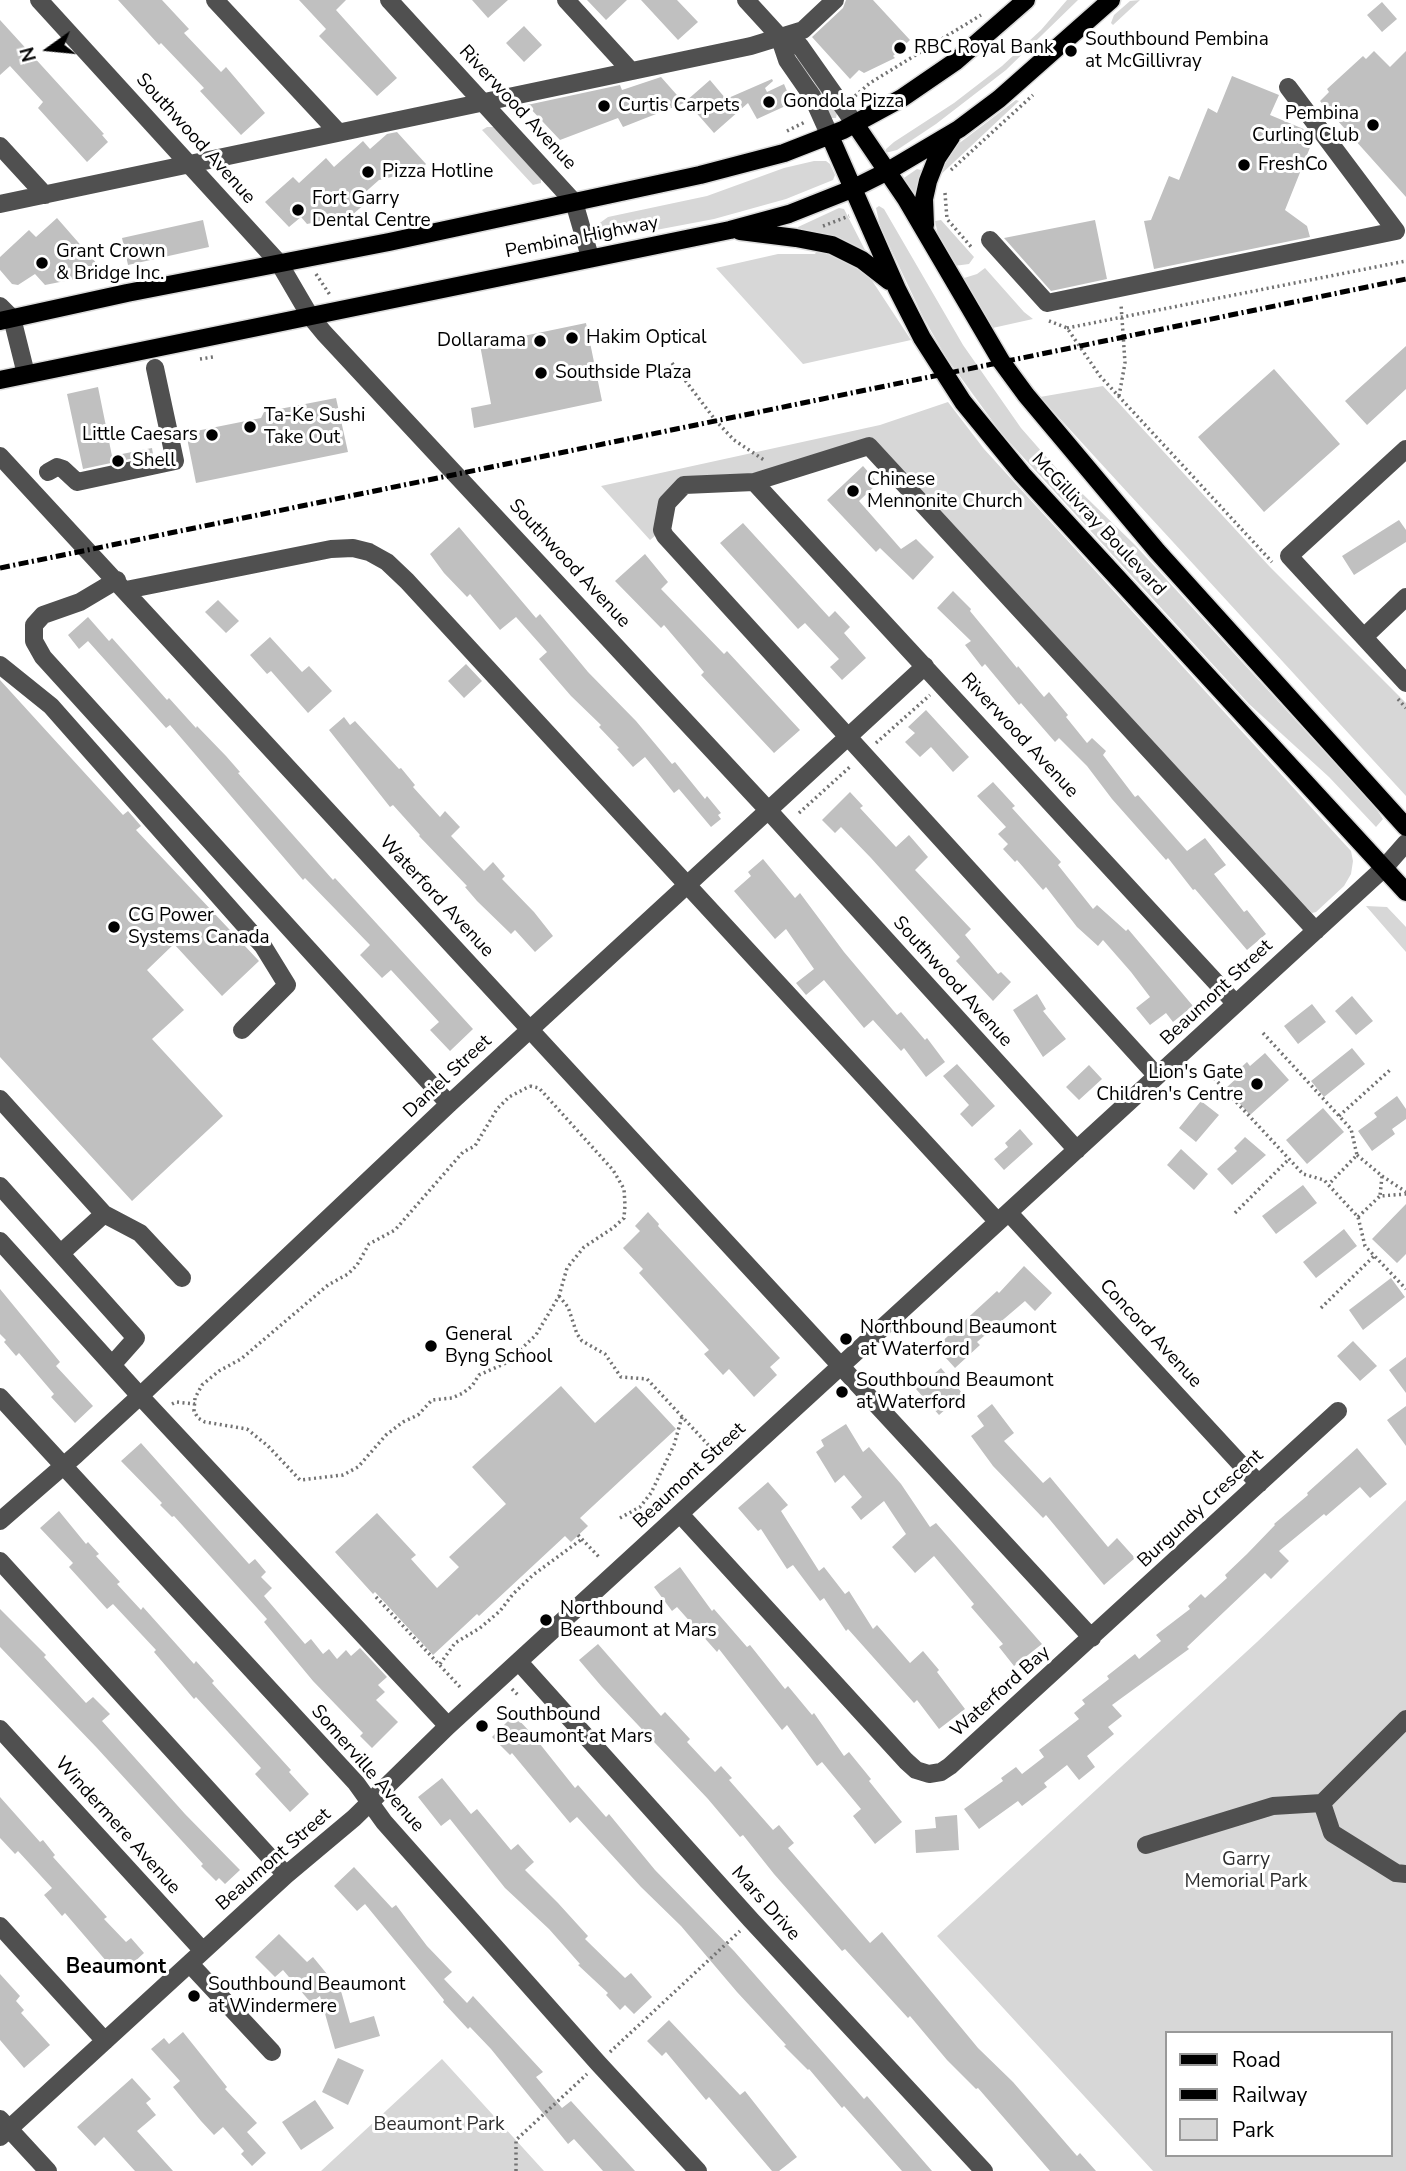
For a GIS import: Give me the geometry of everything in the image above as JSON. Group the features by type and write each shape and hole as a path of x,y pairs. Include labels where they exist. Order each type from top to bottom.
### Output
{"main road":[{"name":"Pembina Highway","path":"4,315 389,242 748,163 830,136 855,124 933,78 1026,0"},
{"name":"Pembina Highway","path":"0,380 730,230 789,214 852,189 888,171 959,129 999,99 1111,0"},
{"name":"McGillivray Boulevard","path":"855,124 928,235 1001,361 1026,395 1157,551 1406,827"},
{"path":"928,235 923,205 929,181 941,152 959,129"},
{"name":"McGillivray Boulevard","path":"830,136 897,289 922,338 945,375 993,440 1406,892"},
{"path":"730,230 832,245 862,260 897,289"}],"street":[{"name":"Southwood Avenue","path":"39,0 279,262 310,316 768,810 1077,1150"},
{"path":"215,0 338,132"},
{"name":"Riverwood Avenue","path":"389,0 574,202 590,257"},
{"path":"566,0 631,72"},
{"path":"746,0 779,36 800,46 855,124"},
{"path":"0,204 751,47 803,30 835,0"},
{"path":"779,36 787,60 811,96 830,136"},
{"path":"990,240 1047,303 1396,231 1288,87"},
{"path":"0,146 45,195"},
{"path":"4,315 26,374"},
{"path":"48,471 57,467 63,469 77,482 174,461 155,368"},
{"path":"1157,1076 665,536 662,530 667,503 684,485 754,482 869,446 1316,930"},
{"path":"1401,691 1364,637 1283,562 1406,449"},
{"name":"Waterford Avenue","path":"0,456 842,1366"},
{"name":"Riverwood Avenue","path":"754,482 1236,1004"},
{"name":"Concord Avenue","path":"449,1104 44,657 34,641 34,625 43,615 121,585 331,548 353,548 369,552 387,562 687,885 1259,1483"},
{"path":"1364,637 1406,597"},
{"path":"0,664 51,706 263,946 287,985 242,1030"},
{"name":"Daniel Street","path":"0,1521 140,1396 449,1104 925,666"},
{"name":"Beaumont Street","path":"3,2128 105,2041 369,1803 448,1726 1384,868 1406,843"},
{"path":"0,1099 104,1214 140,1233 182,1278"},
{"path":"0,1186 136,1338 112,1365"},
{"path":"61,1254 104,1214"},
{"path":"0,1241 140,1396 448,1726"},
{"path":"842,1366 1092,1638"},
{"name":"Somerville Avenue","path":"0,1397 356,1783 384,1822 598,2063 698,2171"},
{"name":"Burgundy Crescent","path":"1092,1638 1338,1411"},
{"name":"Waterford Bay","path":"680,1514 906,1761 916,1770 929,1774 941,1772 950,1766 1092,1638"},
{"path":"0,1561 286,1875"},
{"name":"Mars Drive","path":"519,1662 751,1920 984,2171"},
{"path":"1146,1844 1273,1806 1322,1803 1406,1719"},
{"name":"Windermere Avenue","path":"0,1729 197,1958 272,2052"},
{"path":"1322,1803 1332,1833 1396,1873 1406,1874"},
{"path":"0,1926 105,2041"},
{"path":"3,2128 48,2171"}],"path":[{"path":"860,94 870,82 975,18"},
{"path":"948,174 1033,94"},
{"path":"783,133 803,123"},
{"path":"944,186 947,219 974,249"},
{"path":"1043,319 1067,328 1406,261"},
{"path":"316,273 330,295"},
{"path":"1119,288 1125,363 1119,396"},
{"path":"1067,328 1093,366 1119,396 1283,562"},
{"path":"200,359 213,357"},
{"path":"672,363 716,421 734,440 783,473"},
{"path":"1401,691 1406,708"},
{"path":"1264,1034 1351,1129 1357,1155 1406,1193"},
{"path":"1339,1116 1390,1070"},
{"path":"1214,1078 1303,1174 1329,1184 1358,1217 1365,1246 1406,1289"},
{"path":"530,1086 539,1088 549,1098 613,1170 624,1189 624,1217 613,1228 583,1247 567,1268 559,1296 536,1335 506,1363 479,1376 463,1393 452,1398 432,1400 418,1415 386,1435 358,1467 343,1475 300,1480 268,1446 247,1429 205,1422 198,1418 194,1411 195,1398 202,1385 219,1371 241,1359 328,1285 348,1274 357,1265 369,1244 395,1230 463,1152 475,1146 497,1109 509,1097 530,1086"},
{"path":"1329,1184 1357,1155"},
{"path":"1235,1213 1289,1159"},
{"path":"1380,1196 1381,1175"},
{"path":"1358,1217 1380,1196 1406,1193"},
{"path":"1321,1308 1374,1256"},
{"path":"559,1296 568,1307 582,1341 605,1354 621,1377 647,1379 713,1450"},
{"path":"172,1404 195,1404"},
{"path":"620,1518 640,1507 651,1493 674,1445 682,1416"},
{"path":"440,1664 454,1643 480,1628 500,1611 533,1575 580,1537 598,1557"},
{"path":"376,1597 460,1686"},
{"path":"512,1689 519,1696"},
{"path":"516,2171 516,2140 751,1920"}],"green space":[{"path":"1067,0 1078,0 1006,70 936,124 897,150 885,153 894,142 954,103 1002,66 1041,30"},
{"path":"1140,0 1113,25 1111,23 1114,15 1130,1"},
{"path":"799,56 837,113 836,118 830,118 814,82 796,59"},
{"path":"1016,100 1019,101 936,179 945,154"},
{"path":"497,127 541,179 541,183 533,185 482,130"},
{"path":"826,161 830,164 835,175 833,180 786,199 714,219 619,237 603,238 596,232 597,225 608,217 707,196 784,168"},
{"path":"917,169 921,170 919,205 901,180"},
{"path":"879,206 884,209 963,345 1021,428 1057,469 1134,544 1375,807 1383,819 1376,827 1329,777 1249,704 1001,433 946,357 923,317 880,226 876,208"},
{"path":"839,208 844,209 866,252 834,237 797,231 798,227"},
{"path":"941,220 974,257 969,264 954,266 940,244 935,221"},
{"path":"818,249 858,266 871,279 911,340 803,364 716,268 778,254 815,254"},
{"path":"985,268 1033,319 988,329 961,279 977,274"},
{"path":"1103,386 1270,567 1406,703 1406,796 1040,397"},
{"path":"948,402 984,449 1351,851 1351,874 1344,886 1316,912 1312,913 869,446 754,482 684,485 662,530 650,540 601,486 880,425"},
{"path":"1366,906 1387,907 1406,927 1406,952"},
{"name":"Garry Memorial Park","path":"1406,1500 1406,2171 1153,2171 937,1936 1257,1642"},
{"name":"Beaumont Park","path":"442,2059 544,2171 321,2171"}],"building":[{"path":"118,0 162,0 189,29 184,33 221,72 226,67 265,113 241,135 200,91 204,88 161,43 159,45"},
{"path":"299,0 346,0 336,10 397,78 377,96 319,36 326,29"},
{"path":"472,0 508,0 488,18"},
{"path":"587,0 627,0 606,20"},
{"path":"641,0 677,0 698,22 678,40"},
{"path":"846,0 873,0 910,40 893,56 895,58 864,73 859,70 850,79 812,37 843,8"},
{"path":"1382,2 1397,19 1382,32 1367,15"},
{"path":"0,20 104,134 102,135 108,142 87,162 38,108 43,102 10,66 0,75"},
{"path":"524,26 542,45 524,62 506,43"},
{"name":"Pembina Curling Club","path":"1374,51 1390,67 1406,51 1406,197 1320,101 1329,92 1327,89 1363,56 1366,59"},
{"name":"FreshCo","path":"1232,76 1279,95 1270,115 1306,130 1313,140 1285,210 1307,226 1310,237 1154,269 1144,221 1151,220 1169,176 1179,180 1208,108 1217,113"},
{"name":"Curtis Carpets","path":"661,77 684,103 623,127 618,118 560,140 527,105 620,85 622,90"},
{"path":"772,79 765,88 767,92 784,84 792,103 757,119 748,103 714,133 686,101 710,80 726,99"},
{"path":"397,132 426,164 414,175 412,172 379,180 361,196 367,202 344,222 340,217 307,224 301,217 289,227 265,202 293,177 299,183 326,158 334,167 363,141 370,149 387,134"},
{"path":"57,218 105,273 45,285 35,274 18,285 12,284 0,270 0,257 29,230 36,237"},
{"path":"203,220 209,247 128,265 122,238"},
{"path":"1095,220 1107,279 1051,291 1004,238"},
{"name":"Southside Plaza","path":"586,323 602,401 474,428 471,408 491,404 480,345"},
{"path":"1406,346 1406,389 1367,425 1345,401"},
{"path":"1274,369 1340,444 1264,512 1198,437"},
{"path":"98,387 112,456 152,448 153,454 83,469 67,394"},
{"path":"336,398 348,452 196,483 186,433 261,418 264,412"},
{"path":"863,466 878,483 859,501 901,549 916,539 934,557 913,580 880,548 876,552 827,500"},
{"path":"1399,520 1406,530 1406,542 1354,575 1342,556"},
{"path":"743,523 829,617 835,611 850,627 844,633 866,658 842,680 830,667 839,659 805,623 798,629 720,543"},
{"path":"459,527 536,618 540,614 588,672 636,721 672,764 675,762 705,799 707,796 721,813 718,815 721,819 711,827 679,789 674,793 645,757 633,767 599,727 601,725 539,659 547,652 516,617 500,630 470,594 467,597 444,573 430,554"},
{"path":"645,554 668,582 661,589 724,654 727,651 800,730 774,753 701,675 704,672 664,625 661,628 615,581"},
{"path":"953,591 1044,697 1049,692 1087,743 1092,738 1106,751 1103,755 1135,797 1138,795 1187,851 1205,838 1226,865 1214,874 1244,912 1247,910 1266,934 1247,950 1168,858 1166,860 1112,799 1087,766 1059,738 1055,742 985,664 982,667 965,645 971,641 937,608"},
{"path":"218,600 239,621 226,633 205,612"},
{"path":"88,617 109,641 112,638 167,700 169,698 226,756 333,880 335,878 473,1029 450,1051 430,1030 439,1022 391,970 382,978 360,955 370,945 305,878 303,880 170,725 166,728 88,641 79,649 68,635"},
{"path":"270,637 302,672 309,666 332,691 308,713 271,671 267,674 250,655"},
{"path":"466,664 482,681 464,698 448,681"},
{"name":"CG Power Systems Canada","path":"0,680 123,815 128,811 141,826 136,830 259,961 222,996 174,944 147,970 184,1010 152,1039 223,1116 132,1201 0,1057"},
{"path":"926,710 969,757 953,772 931,747 920,757 905,742 915,733 908,727"},
{"path":"344,717 350,725 355,721 399,769 401,768 415,785 413,787 440,817 445,811 460,827 451,836 484,871 493,862 505,876 502,879 553,936 535,952 515,930 511,934 477,901 465,887 467,886 393,805 390,807 329,730"},
{"path":"993,782 1015,806 1012,808 1061,862 1058,865 1093,909 1097,905 1126,931 1128,929 1193,1006 1173,1022 1166,1013 1150,1025 1136,1008 1150,997 1131,972 1103,940 1098,946 1077,927 1046,887 1043,890 1017,860 1015,862 1003,849 1008,844 998,834 1006,827 977,796"},
{"path":"850,792 863,806 860,808 896,847 909,835 928,857 915,870 971,929 965,935 998,974 1001,972 1011,982 993,1001 956,961 960,957 871,858 841,827 835,833 822,820"},
{"path":"763,859 795,898 800,893 844,952 897,1015 901,1012 925,1040 927,1038 945,1062 926,1077 904,1048 901,1051 873,1020 864,1028 824,980 806,995 796,983 814,969 786,929 775,939 734,891 751,876 748,872"},
{"path":"1037,994 1046,1009 1043,1011 1066,1039 1043,1057 1013,1010"},
{"path":"1352,996 1373,1021 1356,1035 1335,1011"},
{"path":"1312,1004 1326,1022 1298,1044 1284,1026"},
{"path":"1352,1048 1365,1064 1324,1097 1311,1081"},
{"name":"Lion's Gate Children's Centre","path":"1265,1053 1289,1080 1250,1115 1226,1088 1240,1075 1237,1071 1247,1062 1250,1066"},
{"path":"957,1064 995,1106 972,1127 960,1114 969,1105 943,1076"},
{"path":"1089,1065 1102,1079 1079,1100 1066,1087"},
{"path":"1397,1096 1406,1109 1406,1119 1392,1129 1395,1134 1372,1151 1358,1131 1377,1117 1374,1113"},
{"path":"1201,1101 1219,1115 1196,1142 1179,1128"},
{"path":"1323,1108 1344,1132 1307,1164 1286,1140"},
{"path":"1020,1129 1033,1144 1004,1170 994,1159 1008,1147 1005,1143"},
{"path":"1245,1137 1266,1155 1232,1185 1217,1169 1237,1151 1234,1148"},
{"path":"1181,1149 1208,1174 1194,1190 1167,1165"},
{"path":"1303,1185 1317,1203 1276,1234 1262,1216"},
{"path":"1406,1204 1406,1254 1397,1263 1372,1239"},
{"path":"648,1212 780,1358 770,1367 777,1375 754,1397 729,1369 723,1375 704,1354 709,1350 639,1273 643,1269 623,1248 640,1231 635,1226"},
{"path":"1344,1229 1357,1246 1316,1278 1303,1262"},
{"path":"1024,1266 1052,1293 1035,1311 1025,1301 977,1342 980,1345 955,1368 936,1347 997,1291 999,1293"},
{"path":"1391,1278 1405,1297 1363,1330 1349,1310"},
{"path":"0,1289 60,1362 56,1366 93,1406 75,1423 51,1397 54,1394 19,1353 16,1356 4,1342 6,1340 0,1334"},
{"path":"1353,1341 1377,1366 1360,1381 1337,1356"},
{"path":"1406,1357 1406,1393 1389,1370"},
{"path":"941,1368 963,1394 939,1415 916,1389"},
{"path":"561,1386 595,1423 636,1386 676,1429 580,1518 588,1526 571,1542 565,1536 433,1655 335,1552 377,1513 416,1555 411,1559 437,1588 459,1567 449,1557 506,1504 472,1467"},
{"path":"992,1404 1014,1433 1004,1441 1043,1483 1050,1477 1108,1547 1117,1538 1135,1558 1104,1585 1046,1515 1043,1518 993,1466 971,1436 984,1426 977,1416"},
{"path":"1406,1406 1406,1446 1387,1420"},
{"path":"846,1424 863,1452 869,1447 901,1484 930,1527 936,1523 1042,1644 1014,1666 999,1647 1003,1644 971,1607 974,1604 934,1556 915,1573 892,1547 906,1534 884,1501 861,1520 851,1507 862,1497 844,1475 835,1483 816,1452 824,1446 821,1440"},
{"path":"141,1443 249,1564 255,1559 266,1572 261,1577 272,1588 264,1596 305,1644 311,1639 323,1654 329,1649 337,1659 346,1650 351,1656 360,1648 387,1677 378,1685 385,1692 376,1700 398,1722 372,1748 360,1736 363,1733 313,1681 264,1622 267,1619 121,1461"},
{"path":"1357,1448 1387,1484 1370,1498 1360,1487 1326,1516 1324,1514 1279,1551 1289,1561 1271,1579 1265,1573 1187,1647 1189,1649 1112,1705 1122,1716 1108,1727 1114,1734 1087,1756 1095,1767 1079,1780 1067,1765 1044,1783 1047,1787 1022,1806 1018,1801 979,1829 964,1809 1003,1781 1001,1778 1016,1767 1022,1774 1044,1757 1039,1750 1079,1719 1074,1713 1085,1704 1082,1700 1135,1654 1139,1659 1161,1641 1156,1635 1190,1609 1188,1606 1201,1594 1205,1598 1227,1578 1225,1575 1274,1524"},
{"path":"768,1482 788,1505 781,1511 819,1571 824,1567 845,1594 849,1591 873,1629 877,1625 910,1663 923,1651 965,1709 939,1729 917,1700 914,1703 848,1629 846,1631 824,1598 820,1601 793,1565 787,1569 761,1529 758,1531 738,1508"},
{"path":"59,1511 86,1544 88,1542 99,1554 96,1556 120,1582 117,1584 141,1610 143,1607 194,1664 196,1661 214,1681 212,1683 291,1770 289,1772 309,1794 290,1812 255,1774 261,1768 196,1697 194,1699 154,1652 156,1650 113,1604 107,1609 69,1567 73,1563 40,1528"},
{"path":"680,1567 712,1611 714,1609 747,1647 750,1645 785,1689 788,1686 812,1715 814,1713 844,1756 849,1752 902,1822 875,1844 853,1816 861,1809 822,1762 817,1766 787,1725 782,1730 719,1649 717,1652 677,1607 672,1611 654,1587"},
{"path":"0,1609 46,1655 44,1657 86,1703 93,1697 110,1714 102,1721 185,1814 240,1870 225,1884 219,1878 216,1881 201,1866 203,1864 97,1748 0,1647"},
{"path":"598,1644 661,1716 665,1712 690,1739 687,1742 715,1772 721,1766 732,1778 729,1780 773,1830 779,1825 794,1843 788,1848 870,1943 882,1932 978,2048 1013,2082 1077,2156 1080,2153 1096,2171 1050,2171 978,2088 947,2060 910,2016 908,2018 845,1949 842,1951 743,1835 740,1837 579,1660"},
{"path":"514,1715 575,1788 578,1785 606,1817 609,1814 655,1870 734,1951 864,2099 867,2096 932,2171 902,2171 844,2106 842,2108 809,2069 784,2046 786,2045 681,1926 577,1817 570,1823 512,1753 510,1755 492,1737"},
{"path":"442,1778 471,1814 477,1809 511,1850 518,1844 534,1862 525,1870 588,1936 585,1939 625,1978 631,1973 652,1997 634,2014 625,2005 620,2010 606,1995 608,1993 578,1965 580,1964 549,1929 505,1888 450,1819 441,1826 418,1797"},
{"path":"0,1797 40,1842 43,1840 55,1855 53,1857 107,1917 104,1919 126,1942 131,1938 144,1953 119,1976 65,1913 62,1916 44,1895 52,1888 18,1851 15,1854 0,1838"},
{"path":"957,1815 959,1850 916,1853 915,1830 936,1828 935,1817"},
{"path":"354,1867 392,1908 396,1905 427,1946 452,1972 444,1979 467,2003 473,1996 543,2072 536,2077 562,2108 571,2101 635,2171 603,2171 574,2139 568,2144 491,2049 443,2002 365,1904 357,1911 334,1886"},
{"path":"279,1934 307,1962 313,1957 341,1991 350,2023 374,2016 380,2036 335,2049 320,1996 311,2003 283,1970 275,1977 255,1957"},
{"path":"0,1974 20,1996 16,2001 24,2010 21,2013 50,2045 24,2068 0,2040"},
{"path":"669,2020 740,2095 745,2091 797,2157 779,2171 772,2171 709,2097 706,2100 666,2052 662,2056 647,2041"},
{"path":"183,2032 227,2087 225,2089 257,2123 247,2132 266,2153 252,2166 241,2154 244,2151 223,2127 214,2135 201,2121 173,2087 180,2081 151,2049 164,2038 169,2044"},
{"path":"338,2058 364,2070 348,2105 322,2092"},
{"path":"132,2078 151,2099 146,2103 156,2115 137,2131 173,2171 135,2171 104,2137 95,2146 77,2127"},
{"path":"315,2100 334,2128 301,2150 282,2122"}],"railway":[{"path":"0,568 1406,279"}],"place":[{"name":"RBC Royal Bank","path":"900,48"},
{"name":"Southbound Pembina at McGillivray","path":"1071,51"},
{"name":"Gondola Pizza","path":"769,102"},
{"name":"Curtis Carpets","path":"604,106"},
{"name":"Pembina Curling Club","path":"1373,125"},
{"name":"FreshCo","path":"1244,165"},
{"name":"Pizza Hotline","path":"368,172"},
{"name":"Fort Garry Dental Centre","path":"298,210"},
{"name":"Grant Crown & Bridge Inc.","path":"42,263"},
{"name":"Hakim Optical","path":"572,338"},
{"name":"Dollarama","path":"540,341"},
{"name":"Southside Plaza","path":"541,373"},
{"name":"Ta-Ke Sushi Take Out","path":"250,427"},
{"name":"Little Caesars","path":"212,435"},
{"name":"Shell","path":"118,461"},
{"name":"Chinese Mennonite Church","path":"853,491"},
{"name":"CG Power Systems Canada","path":"114,927"},
{"name":"Lion's Gate Children's Centre","path":"1257,1084"},
{"name":"Northbound Beaumont at Waterford","path":"846,1339"},
{"name":"General Byng School","path":"431,1346"},
{"name":"Southbound Beaumont at Waterford","path":"842,1392"},
{"name":"Northbound Beaumont at Mars","path":"546,1620"},
{"name":"Southbound Beaumont at Mars","path":"482,1726"},
{"name":"Southbound Beaumont at Windermere","path":"194,1996"}],"district":[{"name":"Beaumont","path":"116,1968"}]}
